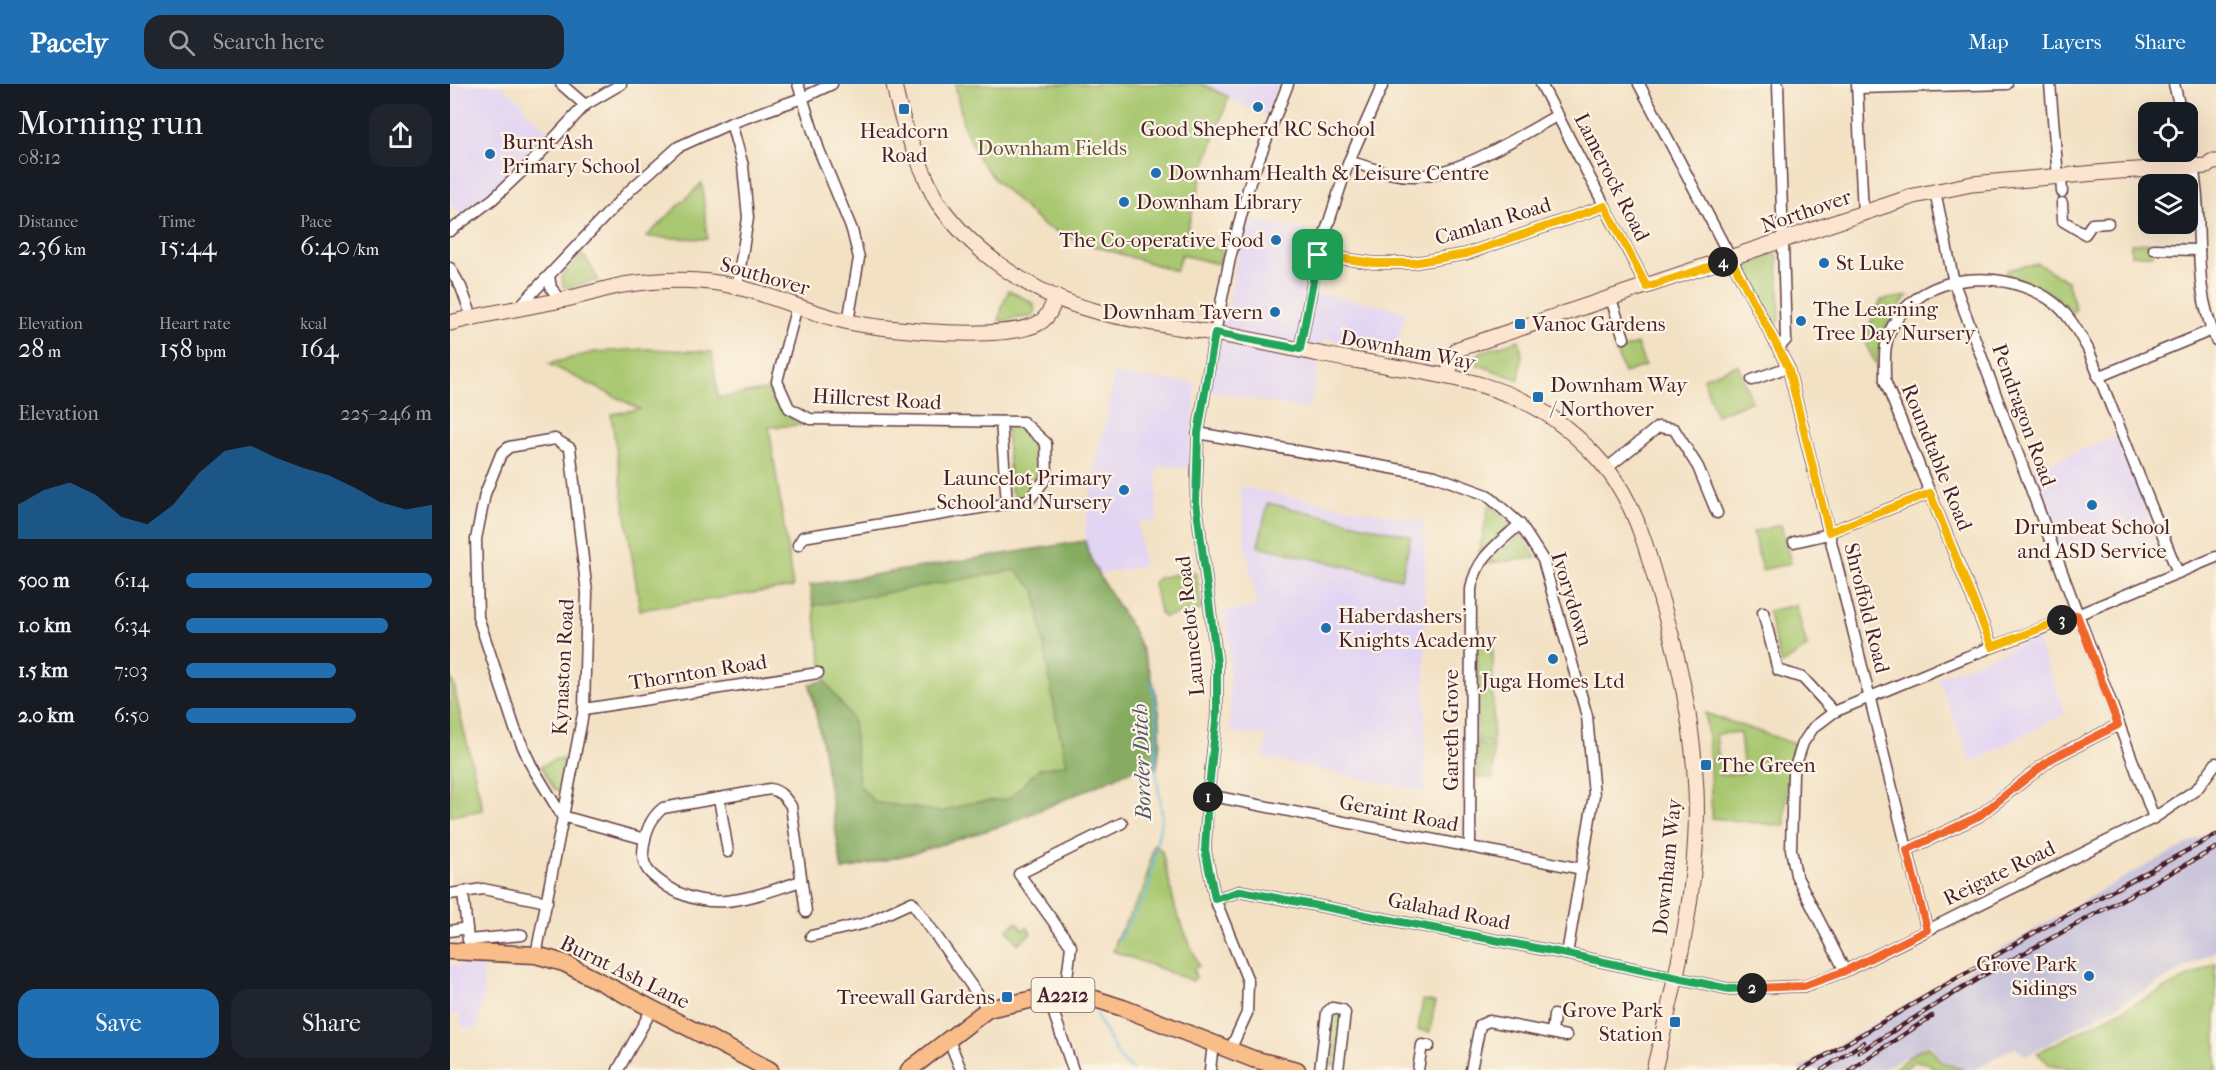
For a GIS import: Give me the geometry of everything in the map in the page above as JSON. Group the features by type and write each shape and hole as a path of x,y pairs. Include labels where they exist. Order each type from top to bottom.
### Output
{"main road":[{"name":"Burnt Ash Lane","path":"450,951 536,955 564,963 770,1070"},
{"name":"A2212","path":"909,1070 988,1009 1048,996 1065,995 1095,999 1123,1008 1268,1064 1297,1070"}],"street":[{"path":"561,84 585,105"},
{"path":"450,231 493,199 535,159 585,105 621,84"},
{"path":"798,84 823,159 852,230 860,258 848,322"},
{"path":"517,309 629,190 678,147 731,123 802,98 832,84"},
{"name":"Downham Way","path":"894,84 898,107 908,138 938,202 961,230 994,261 1015,275 1056,297 1097,312 1448,376 1515,397 1547,413 1579,440 1606,469 1624,496 1644,541 1678,657 1687,698 1696,792 1695,835 1688,911 1654,1070"},
{"name":"Launcelot Road","path":"1230,1050 1247,1013 1248,981 1215,899 1205,850 1208,795 1217,713 1217,663 1196,502 1198,433 1230,258 1250,182 1287,84"},
{"path":"1300,349 1318,255 1349,162 1383,84"},
{"name":"Lamerock Road","path":"1541,84 1647,287"},
{"name":"Shroffold Road","path":"1639,84 1788,367 1927,930"},
{"path":"1778,84 1786,340 1778,348"},
{"path":"1863,214 1858,86 2007,84"},
{"path":"2050,84 2063,221 2085,234 2092,224 2109,223"},
{"path":"2174,84 2178,102"},
{"path":"1349,162 1391,174 1417,176 1447,171 1500,147 1558,115"},
{"path":"731,123 743,166 748,218 737,286"},
{"path":"2098,377 2214,335 2201,292 2199,250 2208,166 2198,152"},
{"name":"Northover","path":"1448,376 1452,360 1458,349 1935,191 1972,184 2061,187 2119,171 2208,166"},
{"name":"Pendragon Road","path":"1935,191 1954,283 2154,818"},
{"name":"Camlan Road","path":"1318,255 1374,263 1423,261 1466,254 1605,206"},
{"path":"2154,249 2199,250"},
{"path":"450,268 461,287 472,317"},
{"path":"549,276 551,288 561,300"},
{"name":"Roundtable Road","path":"1992,647 1885,381 1885,348 1892,328 1903,310 1924,292 1977,279 2002,280 2023,285 2053,302 2069,317 2088,349 2178,573"},
{"name":"Southover","path":"450,323 647,282 701,281 737,286 848,322 892,330 929,332 998,331 1028,327 1041,322 1048,315 1056,297"},
{"path":"1611,299 1624,338"},
{"name":"Hillcrest Road","path":"797,306 777,381 789,408 810,419 1023,422 1046,443 1047,477 1029,500 803,537 798,545"},
{"path":"1752,380 1788,367"},
{"path":"1000,422 1007,504"},
{"path":"1606,469 1658,427 1674,429 1698,467 1718,513"},
{"name":"Ivorydown","path":"1198,433 1435,476 1487,495 1520,524 1543,560 1587,716 1594,795 1567,954"},
{"name":"Kynaston Road","path":"536,955 584,709 587,593 570,448 555,438 509,447 501,454 485,494 476,539 478,617 515,729 531,765 562,816"},
{"path":"1794,542 1829,533 1930,493"},
{"name":"Gareth Grove","path":"1470,847 1471,589 1473,575 1480,561 1520,524"},
{"path":"1845,971 1796,875 1791,849 1792,794 1797,758 1813,728 1834,712 2216,557"},
{"path":"1763,612 1778,670 1803,678 1834,712"},
{"name":"Thornton Road","path":"584,709 818,673"},
{"path":"1907,850 1979,816 2051,759 2118,725"},
{"name":"Reigate Road","path":"1675,976 1729,989 1804,986 1845,971 2154,818 2197,789 2216,764"},
{"path":"801,881 743,899 704,902 691,899 668,887 648,871 644,865 645,839 653,817 663,808 770,789 776,790 791,806 806,912"},
{"name":"Geraint Road","path":"1208,795 1582,869"},
{"path":"719,798 728,852"},
{"path":"562,816 645,839"},
{"path":"1065,995 1071,946 1019,873 1122,823"},
{"path":"450,894 483,889 547,902"},
{"name":"Galahad Road","path":"1215,899 1241,891 1675,976"},
{"path":"463,892 468,940 522,934"},
{"path":"810,936 866,923 912,902 988,1009"},
{"path":"450,931 466,928"},
{"path":"1048,996 1073,1070"},
{"path":"1320,1070 1327,1012 1332,1008 1343,1010 1345,1013 1338,1070"},
{"path":"618,1070 652,1009"},
{"path":"1552,1034 1554,1016"},
{"path":"1471,1070 1479,1022 1489,1021 1566,1036"},
{"path":"948,1038 961,1070"},
{"path":"1210,1070 1213,1044"},
{"path":"1418,1070 1422,1045"}],"shaded area":[{"name":"Burnt Ash Primary School","path":"450,84 500,84 526,106 524,109 549,132 509,177 460,215 450,203"},
{"name":"Good Shepherd RC School","path":"1202,84 1279,84 1265,116"},
{"path":"1246,218 1313,232 1301,289 1405,311 1396,353 1324,338 1309,410 1210,391"},
{"name":"Launcelot Primary School and Nursery","path":"1113,374 1196,384 1188,468 1157,466 1157,521 1138,522 1143,566 1100,574 1088,552 1085,541 1087,513 1098,451 1109,408"},
{"name":"Drumbeat School and ASD Service","path":"2116,436 2157,538 2098,562 2087,538 2059,549 2027,472"},
{"name":"Haberdashers' Knights Academy","path":"1240,487 1425,522 1425,792 1264,758 1267,736 1230,732 1229,644 1224,612 1258,606 1246,547"},
{"path":"2036,638 2066,713 1972,762 1938,678"},
{"path":"2216,829 2216,951 2026,1056 2016,1048 1974,1070 1960,1070 1941,1060 1931,1043 1880,1070 1797,1070 2121,879"},
{"path":"482,963 484,990 478,1029 462,1027 460,1013 450,1015 450,965"}],"green space":[{"name":"Downham Fields","path":"955,84 1202,84 1229,97 1208,155 1184,240 1222,250 1219,264 1181,255 1176,271 1075,240 1043,225 995,180 979,159 964,127"},
{"path":"702,183 707,239 646,237"},
{"path":"2131,243 2153,243 2153,255 2131,255"},
{"path":"1775,254 1778,255 1780,321 1774,324 1745,271 1747,265"},
{"path":"583,255 598,280 566,288 563,286 562,276"},
{"path":"2037,263 2067,281 2076,309 2073,312 2042,289 2006,275 2007,270"},
{"path":"1009,290 1034,304 1033,316 999,321"},
{"path":"1908,296 1895,312 1882,337 1877,366 1863,339 1881,300"},
{"path":"1519,340 1522,355 1519,380 1476,364 1477,356 1481,352"},
{"path":"1637,344 1645,366 1624,373 1616,351"},
{"path":"648,349 712,352 718,398 771,389 783,410 803,425 769,427 793,587 640,610 611,414 640,409 549,364 594,352"},
{"path":"1738,365 1752,401 1716,415 1703,378"},
{"path":"1006,426 1020,426 1042,445 1043,476 1028,495 1017,498 1011,491"},
{"path":"1268,503 1411,536 1401,579 1258,546"},
{"path":"1489,505 1509,521 1509,526 1479,554"},
{"path":"1781,525 1791,563 1762,570 1753,532"},
{"path":"1518,536 1523,537 1536,558 1488,563"},
{"path":"1085,541 1098,573 1140,645 1150,673 1159,715 1160,737 1157,768 1135,769 1007,824 910,854 842,870 822,743 810,684 825,681 810,585"},
{"path":"1085,541 1098,573 1140,645 1150,673 1159,715 1160,737 1157,768 1135,769 1007,824 910,854 842,870 822,743 810,684 825,681 853,720 859,784 874,802 942,812 969,803 1008,799 1039,769 1067,764 1056,718 1035,590 1015,570 813,606 810,585"},
{"path":"1191,571 1196,573 1202,610 1164,617 1160,613 1154,583 1158,578"},
{"path":"1796,605 1807,647 1781,665 1768,611"},
{"path":"1477,642 1493,642 1493,675 1477,675"},
{"path":"450,677 455,687 483,810 450,816"},
{"path":"1477,678 1493,678 1493,742 1477,742"},
{"path":"1705,713 1795,744 1787,784 1785,826 1712,818","holes":["1740,732 1744,773 1720,775 1716,734"]},
{"path":"1477,745 1493,746 1493,778 1477,778"},
{"path":"557,759 568,760 564,787 559,791 554,789 541,766"},
{"path":"1154,844 1162,851 1176,911 1199,966 1193,968 1196,977 1193,981 1113,951 1115,941 1144,889"},
{"path":"1017,922 1023,930 1027,927 1031,933 1018,944 1007,929"},
{"path":"2216,963 2216,1070 2071,1070 2071,1068 2051,1066 2037,1053"},
{"path":"1423,1000 1435,1002 1430,1032 1418,1030"},
{"path":"1331,1012 1342,1013 1335,1065 1325,1063"},
{"path":"1929,1046 1941,1062 1964,1070 1935,1070 1928,1063 1915,1061 1903,1070 1893,1070 1912,1054"}],"waterway":[{"name":"Border Ditch","path":"1117,941 1148,892 1162,815 1155,763 1158,726 1153,687 1149,681"},
{"name":"Border Ditch","path":"1097,1014 1119,1057 1132,1070"}],"railway":[{"path":"1801,1070 2039,930 2216,835"},
{"path":"1859,1052 1984,975 2216,848"},
{"path":"1850,1070 1932,1016"},
{"path":"1822,1070 1864,1042"}],"place":[{"name":"Good Shepherd RC School","path":"1258,107"},
{"name":"Headcorn Road","path":"904,109"},
{"name":"Burnt Ash Primary School","path":"490,154"},
{"name":"Downham Health & Leisure Centre","path":"1156,173"},
{"name":"Downham Library","path":"1124,202"},
{"name":"The Co-operative Food","path":"1276,240"},
{"name":"St Luke","path":"1824,263"},
{"name":"Downham Tavern","path":"1275,312"},
{"name":"The Learning Tree Day Nursery","path":"1801,321"},
{"name":"Vanoc Gardens","path":"1520,324"},
{"name":"Downham Way / Northover","path":"1538,397"},
{"name":"Launcelot Primary School and Nursery","path":"1124,490"},
{"name":"Drumbeat School and ASD Service","path":"2092,505"},
{"name":"Haberdashers' Knights Academy","path":"1326,628"},
{"name":"Juga Homes Ltd","path":"1553,659"},
{"name":"The Green","path":"1706,765"},
{"name":"Grove Park Sidings","path":"2089,976"},
{"name":"Treewall Gardens","path":"1007,997"},
{"name":"Grove Park Station","path":"1675,1022"}],"route":[{"path":"1605,206 1647,287 1731,259 1788,367 1829,532 1930,493 1992,647 2077,615 2118,725 2051,759 1979,816 1907,850 1927,930 1845,971 1804,986 1729,989 1567,954 1241,891 1215,899 1205,850 1208,795 1217,713 1217,663 1196,502 1198,433 1215,333 1300,349 1318,255 1374,263 1412,263 1466,254 1605,206"}]}
